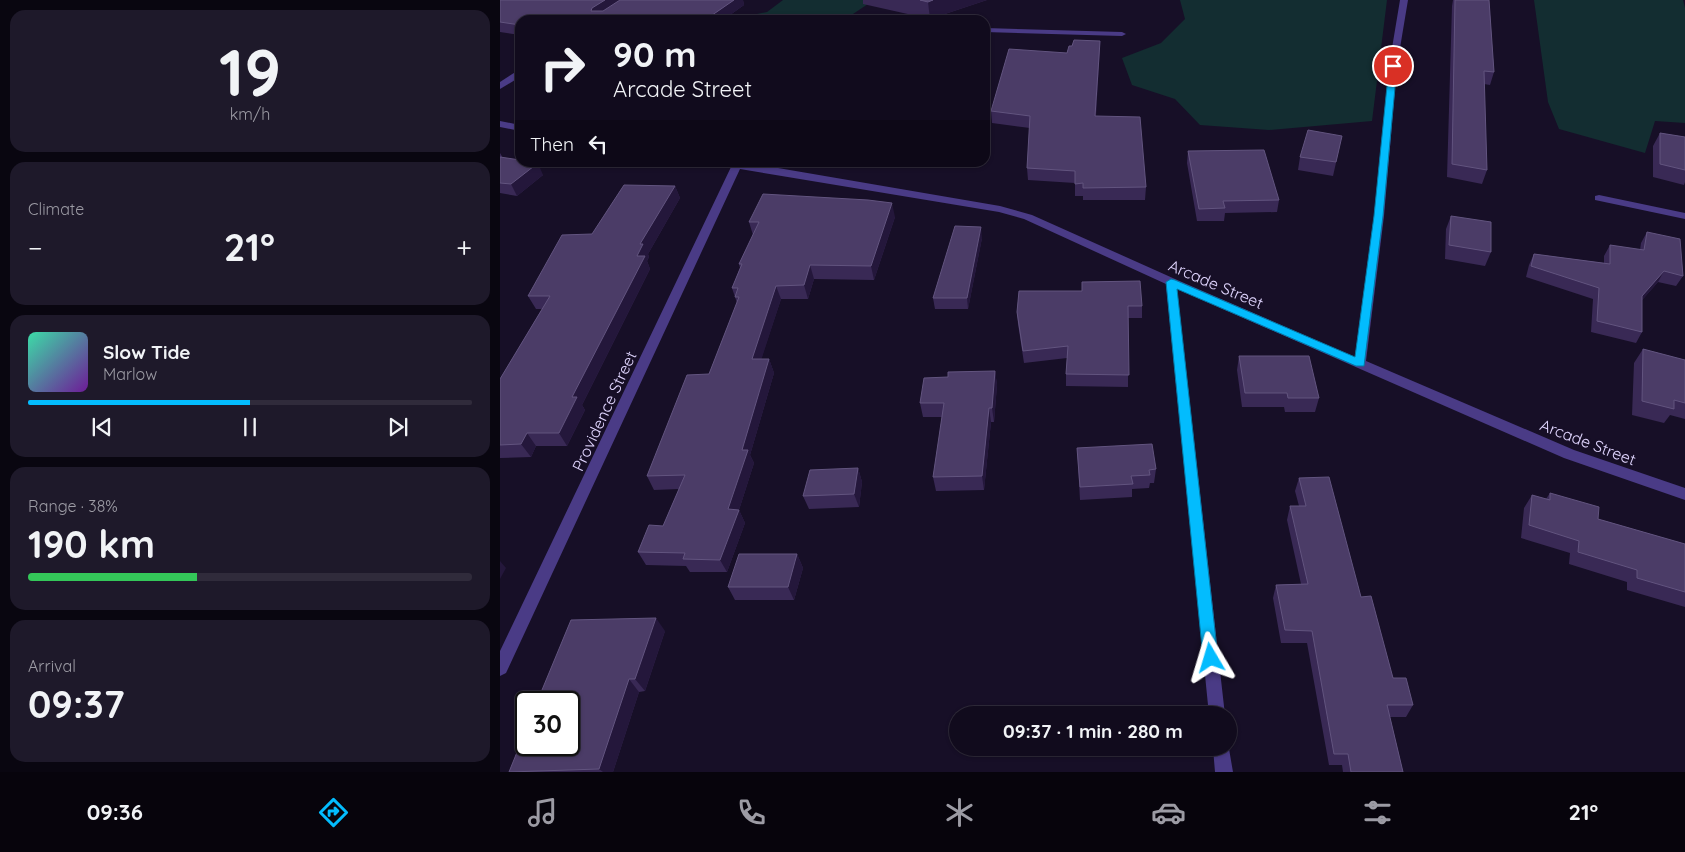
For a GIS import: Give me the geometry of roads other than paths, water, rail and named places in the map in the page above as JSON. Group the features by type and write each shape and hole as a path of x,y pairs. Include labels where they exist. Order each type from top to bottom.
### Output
{"street":[{"path":"1360,363 1379,216 1393,66 1404,0"},
{"path":"990,30 1122,34"},
{"path":"500,86 515,76"},
{"path":"500,124 515,127"},
{"name":"Providence Street","path":"500,668 736,167"},
{"name":"Arcade Street","path":"755,167 1000,209 1028,217 1171,282 1569,454 1685,494"},
{"path":"1599,198 1685,216"},
{"path":"1171,282 1216,706"},
{"path":"1222,756 1224,772"}]}
